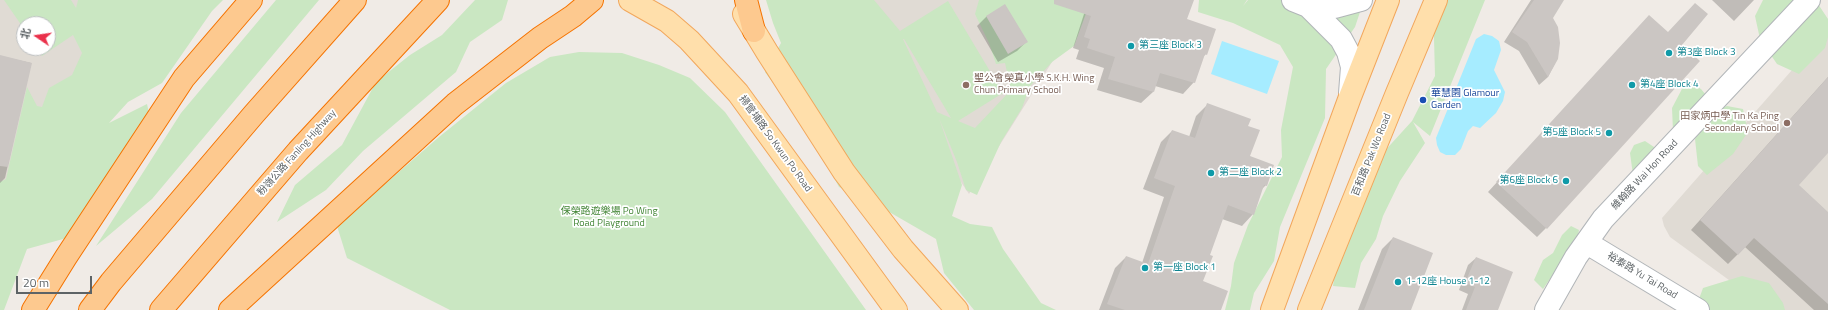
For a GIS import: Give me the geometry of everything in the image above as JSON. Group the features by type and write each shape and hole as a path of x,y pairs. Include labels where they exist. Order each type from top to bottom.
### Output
{"highway":[{"path":"33,310 66,257 184,78 251,0"},
{"path":"90,310 111,282 254,114 355,0"},
{"name":"粉嶺公路 Fanling Highway","path":"161,310 298,151 438,0"},
{"path":"230,310 455,104 540,38 573,16 592,0"},
{"path":"746,0 754,31"}],"main road":[{"name":"掃管埔路 So Kwun Po Road","path":"630,0 667,21 684,35 738,94 896,310"},
{"path":"737,0 754,31 844,172 903,249 957,310"},
{"path":"1272,310 1350,97 1388,0"},
{"name":"百和路 Pak Wo Road","path":"1309,310 1396,93 1436,0"}],"street":[{"path":"1301,3 1335,7 1361,0"},
{"name":"維翰路 Wai Hon Road","path":"1546,310 1576,257 1603,219 1809,0"},
{"path":"1301,3 1341,39 1348,52 1352,68 1350,97"},
{"name":"裕泰路 Yu Tai Road","path":"1587,242 1698,310"}],"shaded area":[{"path":"0,0 147,0 0,240"},
{"name":"聖公會榮真小學 S.K.H. Wing Chun Primary School","path":"850,0 1091,0 969,194 867,42"},
{"name":"田家炳中學 Tin Ka Ping Secondary School","path":"1828,29 1828,310 1770,310 1670,237 1664,226 1662,218"}],"green space":[{"path":"4,0 71,0 76,8 78,0 223,0 212,11 162,83 128,102 109,123 147,104 152,127 81,234 27,249 4,310 0,310 0,182 6,179 27,87 37,106 42,107 49,88 72,75 82,53 73,35 56,47 56,16 16,16 16,17"},
{"path":"276,0 319,0 152,199 96,246 181,113"},
{"path":"475,0 508,0 502,20 470,42 456,72 363,151 326,190 277,222 295,185 342,145 376,82 410,55 442,35"},
{"path":"766,0 874,0 900,31 948,1 1003,93 958,121 975,128 1011,90 1005,63 996,64 989,43 975,14 979,0 1091,0 1074,46 1052,62 1030,86 1022,108 1001,142 977,195 966,190 957,162 939,118 962,185 952,216 970,224 992,227 1003,249 1041,303 1056,310 974,310 944,273 936,239 891,213 839,187 809,132 765,72 781,43","holes":["904,39 951,118 937,112"]},
{"path":"1199,0 1247,0 1243,6 1248,0 1364,0 1355,27 1326,69 1325,118 1280,227 1274,261 1254,293 1250,310 1225,310 1231,286 1234,263 1248,225 1282,157 1281,130 1293,67 1280,45 1233,23 1198,12"},
{"path":"1433,0 1485,0 1430,136 1413,122 1425,143 1400,181 1383,216 1376,239 1361,263 1355,288 1333,286 1339,245 1381,155 1412,121 1435,76"},
{"path":"1763,0 1807,0 1818,4 1828,19 1828,37 1825,48 1799,74 1777,64 1760,39 1755,16"},
{"name":"保榮路遊樂場 Po Wing Road Playground","path":"579,52 622,53 659,65 690,78 725,112 866,310 450,310 347,258 337,226 439,137 506,83 550,57"},
{"path":"1691,83 1701,89 1706,95 1702,117 1691,142 1673,131 1672,108 1683,87"},
{"path":"1727,106 1743,109 1748,132 1733,154 1707,175 1698,166 1695,139 1714,111"},
{"path":"1645,141 1657,149 1633,175 1630,153 1634,145"},
{"path":"1571,226 1579,230 1577,240 1543,289 1534,280 1543,260 1553,253 1562,235"},
{"path":"1742,276 1769,283 1783,303 1785,310 1695,310 1703,288"}],"water":[{"path":"1484,34 1492,36 1499,41 1501,50 1494,70 1505,92 1503,101 1496,113 1480,128 1473,126 1468,131 1461,149 1455,155 1446,155 1440,152 1436,138 1476,39"},
{"path":"1222,41 1279,61 1267,94 1211,74"}],"building":[{"name":"第三座 Block 3","path":"1054,0 1194,0 1187,19 1216,29 1195,83 1160,73 1154,92 1108,79 1115,57 1087,48 1090,39 1084,37 1091,16 1054,4"},
{"path":"1534,0 1564,0 1553,18 1558,27 1560,43 1558,59 1548,77 1527,42 1512,32"},
{"path":"1695,3 1708,14 1682,45 1700,61 1547,229 1496,182 1649,15 1668,32"},
{"path":"1005,4 1028,42 1008,54 986,16"},
{"path":"0,55 32,63 8,167 0,166"},
{"path":"1828,77 1828,153 1799,185 1828,212 1828,304 1754,238 1738,255 1700,220"},
{"path":"1207,103 1251,119 1248,126 1260,130 1250,156 1274,165 1267,186 1264,185 1254,215 1228,205 1210,255 1213,256 1203,281 1228,291 1221,310 1125,310 1107,304 1126,256 1148,264 1175,186 1154,178 1172,130 1195,138"},
{"name":"1-12座 House 1-12","path":"1393,237 1433,253 1411,310 1364,310"},
{"path":"1476,257 1513,272 1498,310 1466,310 1475,287 1465,283"}],"place":[{"name":"第三座 Block 3","path":"1131,46"},
{"name":"第3座 Block 3","path":"1669,53"},
{"name":"聖公會榮真小學 S.K.H. Wing Chun Primary School","path":"966,85"},
{"name":"第4座 Block 4","path":"1632,85"},
{"name":"華慧園 Glamour Garden","path":"1423,100"},
{"name":"田家炳中學 Tin Ka Ping Secondary School","path":"1787,123"},
{"name":"第5座 Block 5","path":"1609,133"},
{"name":"第二座 Block 2","path":"1211,173"},
{"name":"第6座 Block 6","path":"1566,181"},
{"name":"第一座 Block 1","path":"1145,268"},
{"name":"1-12座 House 1-12","path":"1398,282"}]}
